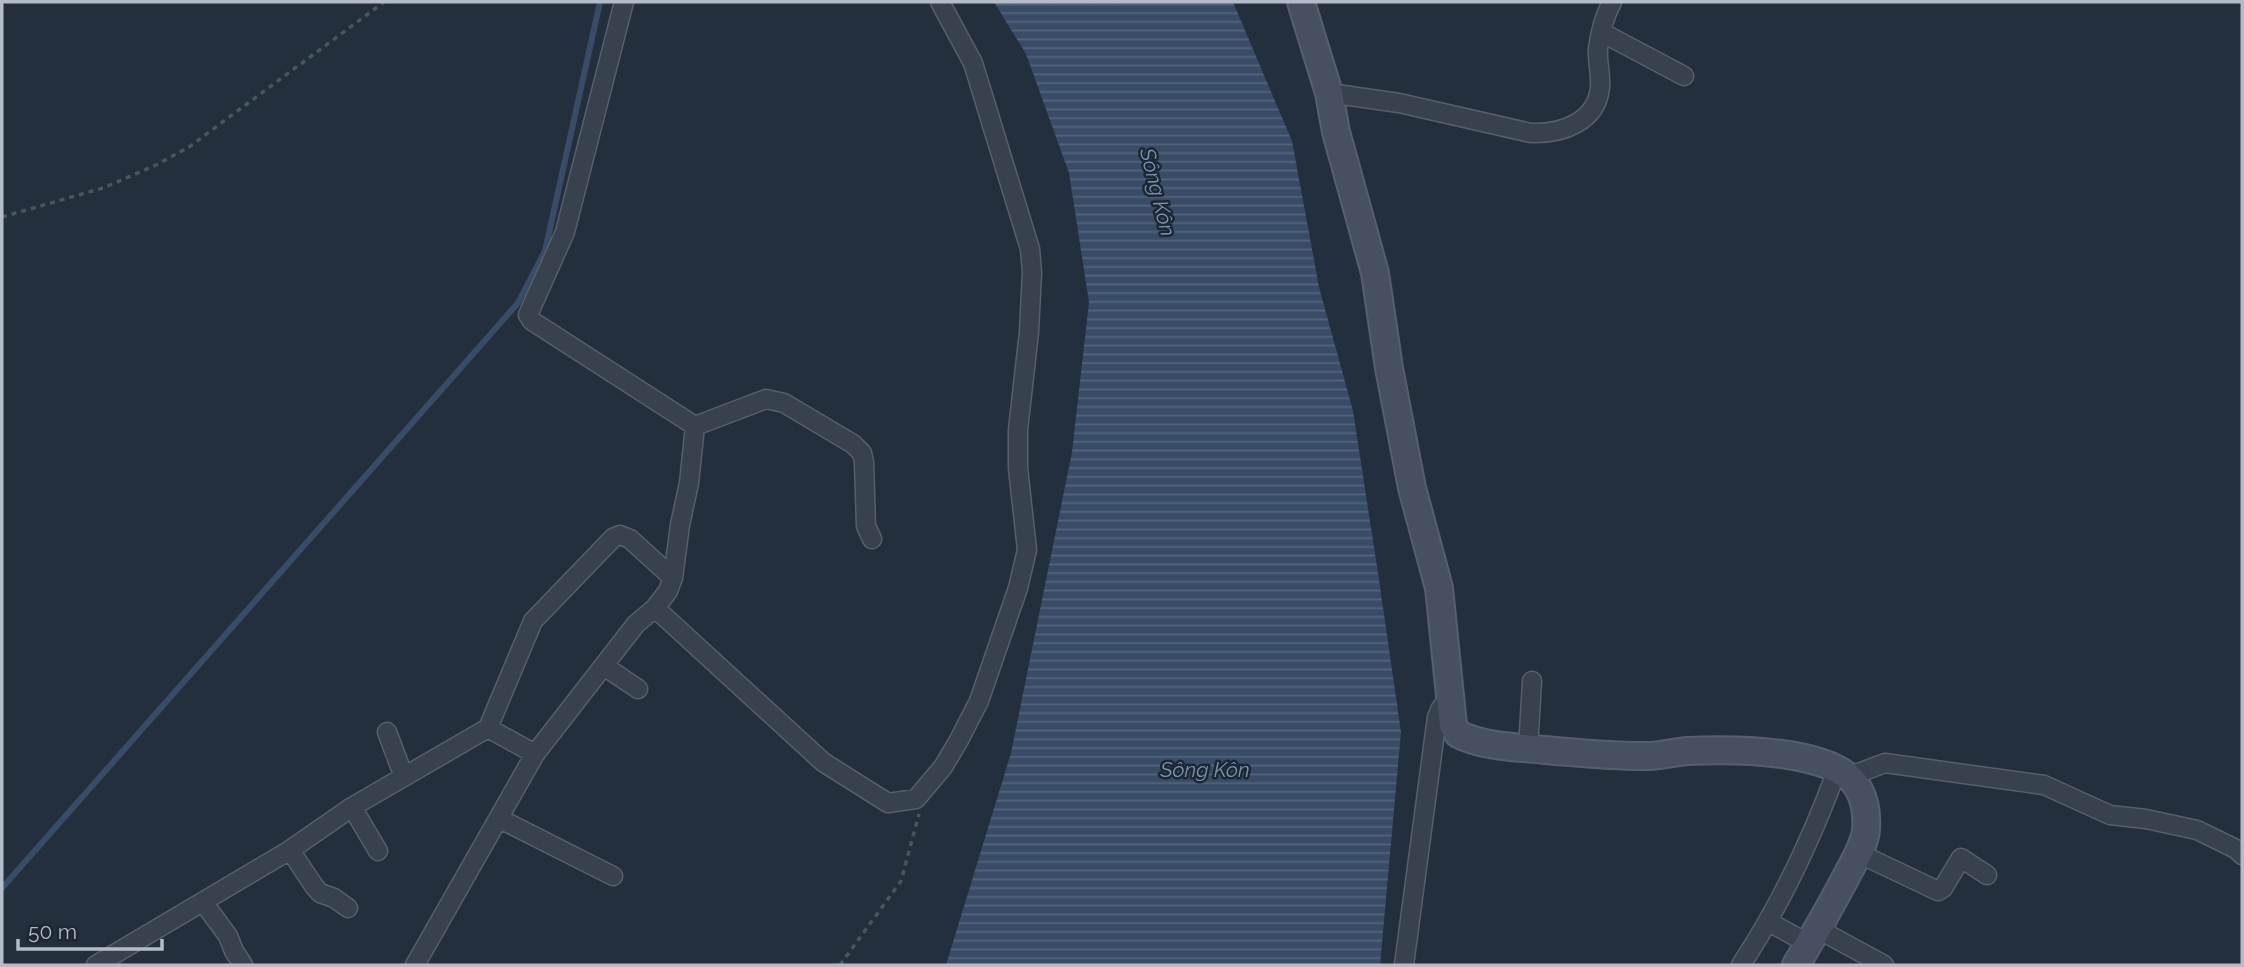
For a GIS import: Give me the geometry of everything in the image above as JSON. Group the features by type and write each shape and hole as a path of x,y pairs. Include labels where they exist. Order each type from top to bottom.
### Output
{"street":[{"path":"624,2 565,232 528,315 532,321 695,426"},
{"path":"655,608 823,762 888,803 916,799 927,787 943,767 979,701 1018,588 1027,551 1018,468 1018,430 1027,366 1032,272 1027,236 973,63 940,2"},
{"path":"1301,2 1329,93 1336,132 1375,273 1389,368 1412,488 1439,588 1453,725 1458,734 1481,743 1616,756 1653,756 1710,750 1765,751 1811,760 1843,773 1858,787 1866,812 1866,832 1807,952"},
{"path":"1329,93 1426,108 1531,133 1550,134 1577,124 1589,115 1597,102 1600,85 1598,51 1605,15 1612,2"},
{"path":"1601,33 1684,76"},
{"path":"695,426 766,399 784,404 853,444 862,453 864,462 866,526 872,539"},
{"path":"415,965 500,819 534,754 636,624 655,608 668,592 673,578 689,483 695,426"},
{"path":"96,965 290,850 352,807 488,727 533,621 613,538 620,535 630,539 673,578"},
{"path":"604,666 638,689"},
{"path":"1528,748 1532,681"},
{"path":"1404,965 1435,728 1441,708 1450,698"},
{"path":"488,727 534,754"},
{"path":"387,732 404,777"},
{"path":"1843,773 1885,763 2045,785 2110,815 2146,819 2197,831 2236,849 2242,855"},
{"path":"1741,965 1769,922 1843,773"},
{"path":"352,807 378,851"},
{"path":"500,819 613,876"},
{"path":"290,850 320,893 334,898 348,908"},
{"path":"1858,853 1938,891 1943,888 1961,858 1987,875"},
{"path":"203,902 228,936 243,965"},
{"path":"1769,922 1807,952 1884,965"}],"path":[{"path":"2,217 103,188 189,147 384,2"},
{"path":"840,965 901,881 927,787"}],"water":[{"name":"Sông Kôn","path":"994,2 1233,2 1292,141 1319,287 1353,411 1401,732 1380,965 946,965 1011,753 1072,452 1089,302 1069,173 1026,54"}],"waterway":[{"path":"2,888 518,303 545,251 600,2"}]}
